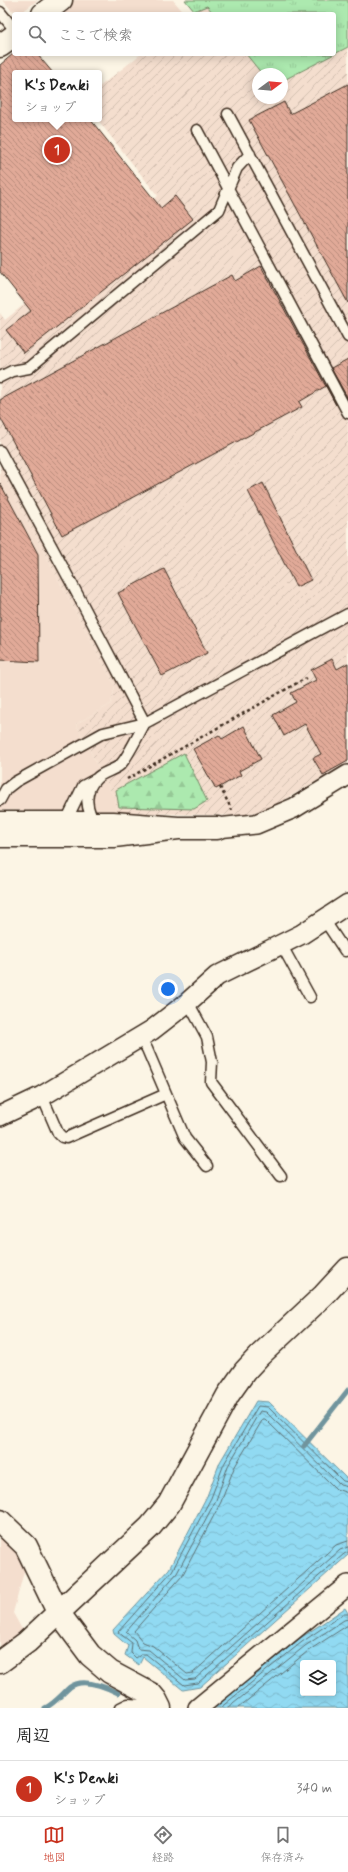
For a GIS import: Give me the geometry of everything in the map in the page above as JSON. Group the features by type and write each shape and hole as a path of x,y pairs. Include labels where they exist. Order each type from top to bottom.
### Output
{"street":[{"path":"46,12 61,0"},
{"path":"0,46 12,37"},
{"path":"57,830 96,823 178,828 217,828 256,824 294,808 348,775"},
{"path":"2,828 57,830 114,836 178,828"},
{"path":"0,1116 42,1096 140,1038 165,1021 217,976 325,921 348,904"},
{"path":"0,1662 27,1642 150,1527 169,1504 228,1395 245,1371 324,1295 348,1269"},
{"path":"0,1521 26,1546 58,1612 90,1655 110,1672 151,1694 160,1707"},
{"path":"198,1708 348,1585"}],"lane":[{"path":"0,12 12,27"},
{"path":"228,114 348,337"},
{"path":"197,130 348,412"},
{"path":"0,377 12,371 28,368 35,363 219,210 237,168 250,154"},
{"path":"0,451 145,723"},
{"path":"0,800 4,789 103,733 145,723 348,614"},
{"path":"57,830 69,815 82,786 120,765 145,723"},
{"path":"96,779 88,792 87,808 90,816 96,823"},
{"path":"325,921 345,951"},
{"path":"281,944 310,997"},
{"path":"188,1002 207,1037 212,1062 211,1082 281,1176"},
{"path":"140,1038 185,1138 207,1166"},
{"path":"42,1096 58,1133 62,1137 66,1138 166,1094"},
{"path":"120,1708 128,1704 160,1707"}],"path":[{"path":"127,779 306,678"},
{"path":"220,787 233,810"}],"shaded area":[{"path":"3,0 38,0 22,12 11,10"},
{"path":"74,0 173,0 183,12 59,12"},
{"path":"185,0 348,0 348,763 268,809 240,816 116,812 115,799 76,724 111,704 115,686 0,470 0,313 5,320 158,196 99,122 102,122 102,85 138,56 336,56 336,12 193,12 194,11"},
{"path":"0,470 115,686 111,704 76,724 115,799 116,812 0,810"},
{"path":"0,1535 23,1558 26,1564 13,1613 23,1631 0,1649"}],"green space":[{"path":"185,0 348,0 348,47 336,53 336,12 212,12 207,6 194,11"},
{"path":"248,56 331,56 288,78 288,68 257,68"},
{"path":"184,753 207,801 194,809 119,807 116,790"}],"water":[{"path":"256,1401 269,1402 348,1480 348,1555 200,1687 183,1690 143,1657 139,1665 125,1655 128,1646 114,1634 113,1630 169,1569 207,1496 220,1462"},
{"path":"345,1608 348,1613 348,1708 214,1708 299,1639"}],"building":[{"path":"12,55 39,56 50,70 12,70 12,122 92,122 161,208 175,196 193,219 24,353 6,330 31,311 0,272 0,65"},
{"path":"348,84 348,303 249,120 280,104 285,104 290,114"},
{"path":"261,266 326,386 299,402 302,407 62,535 0,417 0,400 232,275 235,281"},
{"path":"348,359 348,399 331,368"},
{"path":"0,483 38,554 39,662 0,660"},
{"path":"263,483 311,580 296,587 248,491"},
{"path":"164,569 207,653 162,676 118,593"},
{"path":"332,659 337,669 348,663 348,761 323,775 313,758 321,754 305,724 284,736 273,715 296,702 291,693 316,680 311,670"},
{"path":"244,726 261,759 239,771 241,775 216,789 193,749 219,735 222,739"}],"waterway":[{"path":"304,1446 348,1390"},
{"path":"45,1708 75,1684 94,1684 118,1693"}],"place":[{"name":"K's Denki","path":"57,150"}]}
